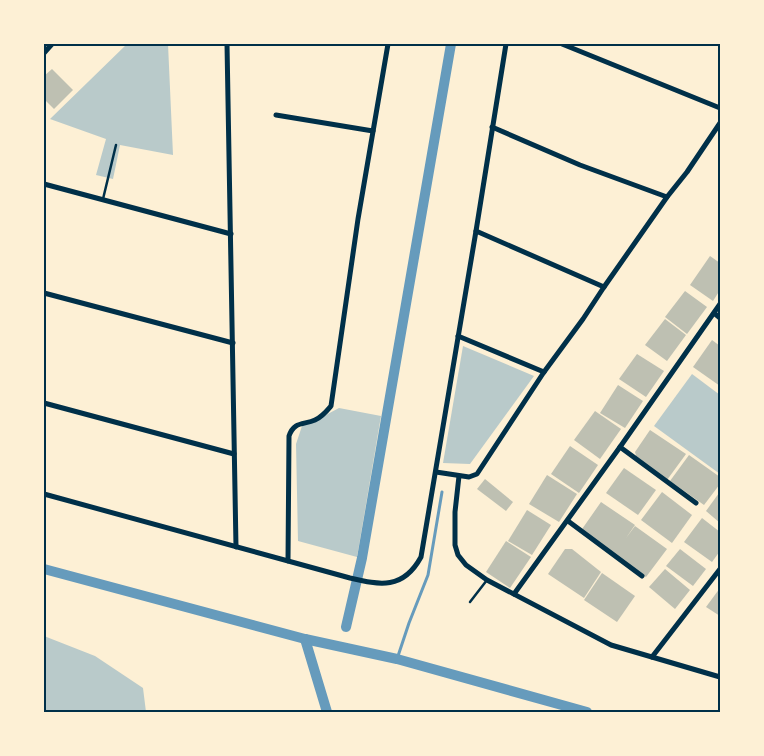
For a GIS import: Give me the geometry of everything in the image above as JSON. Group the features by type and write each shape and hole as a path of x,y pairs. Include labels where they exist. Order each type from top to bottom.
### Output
{"street":[{"path":"44,53 52,44"},
{"path":"228,44 236,547"},
{"path":"288,561 289,436 293,427 301,423 314,421 323,416 330,406 388,44"},
{"path":"44,494 378,584 388,583 405,577 411,572 421,557 506,44"},
{"path":"562,44 720,108"},
{"path":"276,115 373,131"},
{"path":"436,472 469,477 477,474 544,372 583,320 604,287 720,123"},
{"path":"492,127 580,165 667,197"},
{"path":"44,184 231,234"},
{"path":"476,231 604,287"},
{"path":"44,294 233,343"},
{"path":"514,594 568,521 720,304"},
{"path":"714,313 720,318"},
{"path":"458,336 544,372"},
{"path":"44,403 234,454"},
{"path":"620,447 696,503"},
{"path":"459,476 455,512 455,544 458,555 466,565 486,580 611,645 720,677"},
{"path":"568,521 642,576"},
{"path":"652,657 720,569"}],"lane":[{"path":"102,199 116,145"},
{"path":"470,602 486,580"}],"shaded area":[{"path":"127,44 168,44 173,155 120,145 113,179 96,175 106,139 50,119"},
{"path":"463,346 534,376 470,464 443,463"},
{"path":"692,374 720,395 720,474 654,426"},
{"path":"339,408 381,416 357,557 298,541 296,444 303,423 322,417"},
{"path":"44,636 95,656 143,688 146,712 44,712"}],"building":[{"path":"52,69 73,90 54,109 44,99 44,76"},
{"path":"710,256 720,263 720,290 713,301 690,285"},
{"path":"685,291 707,307 687,334 665,317"},
{"path":"665,319 686,335 667,361 645,345"},
{"path":"712,340 720,346 720,386 693,367"},
{"path":"637,354 664,371 646,397 619,379"},
{"path":"618,385 643,401 625,428 600,413"},
{"path":"595,411 621,429 600,459 574,440"},
{"path":"650,430 686,454 667,480 637,459 635,452"},
{"path":"570,446 598,465 579,493 551,474"},
{"path":"689,455 720,477 720,484 704,505 670,481"},
{"path":"624,468 656,490 638,515 606,493"},
{"path":"547,475 577,494 559,522 529,504"},
{"path":"485,479 513,502 506,511 477,489"},
{"path":"662,492 692,515 672,543 641,520"},
{"path":"720,494 720,523 706,511"},
{"path":"601,502 635,525 626,538 635,526 667,549 646,577 580,532"},
{"path":"527,510 551,525 532,555 508,541"},
{"path":"702,518 720,532 720,551 712,562 684,542"},
{"path":"506,541 531,557 510,588 486,572"},
{"path":"565,549 572,549 601,572 584,598 548,574"},
{"path":"680,549 706,569 693,586 666,566"},
{"path":"665,569 690,590 675,609 649,587"},
{"path":"602,573 635,596 617,622 584,600"},
{"path":"720,588 720,616 706,607"}],"waterway":[{"path":"346,627 362,558 451,44"},
{"path":"397,659 428,575 442,492"},
{"path":"44,569 305,639 397,659 587,712"},
{"path":"305,639 327,712"}]}
